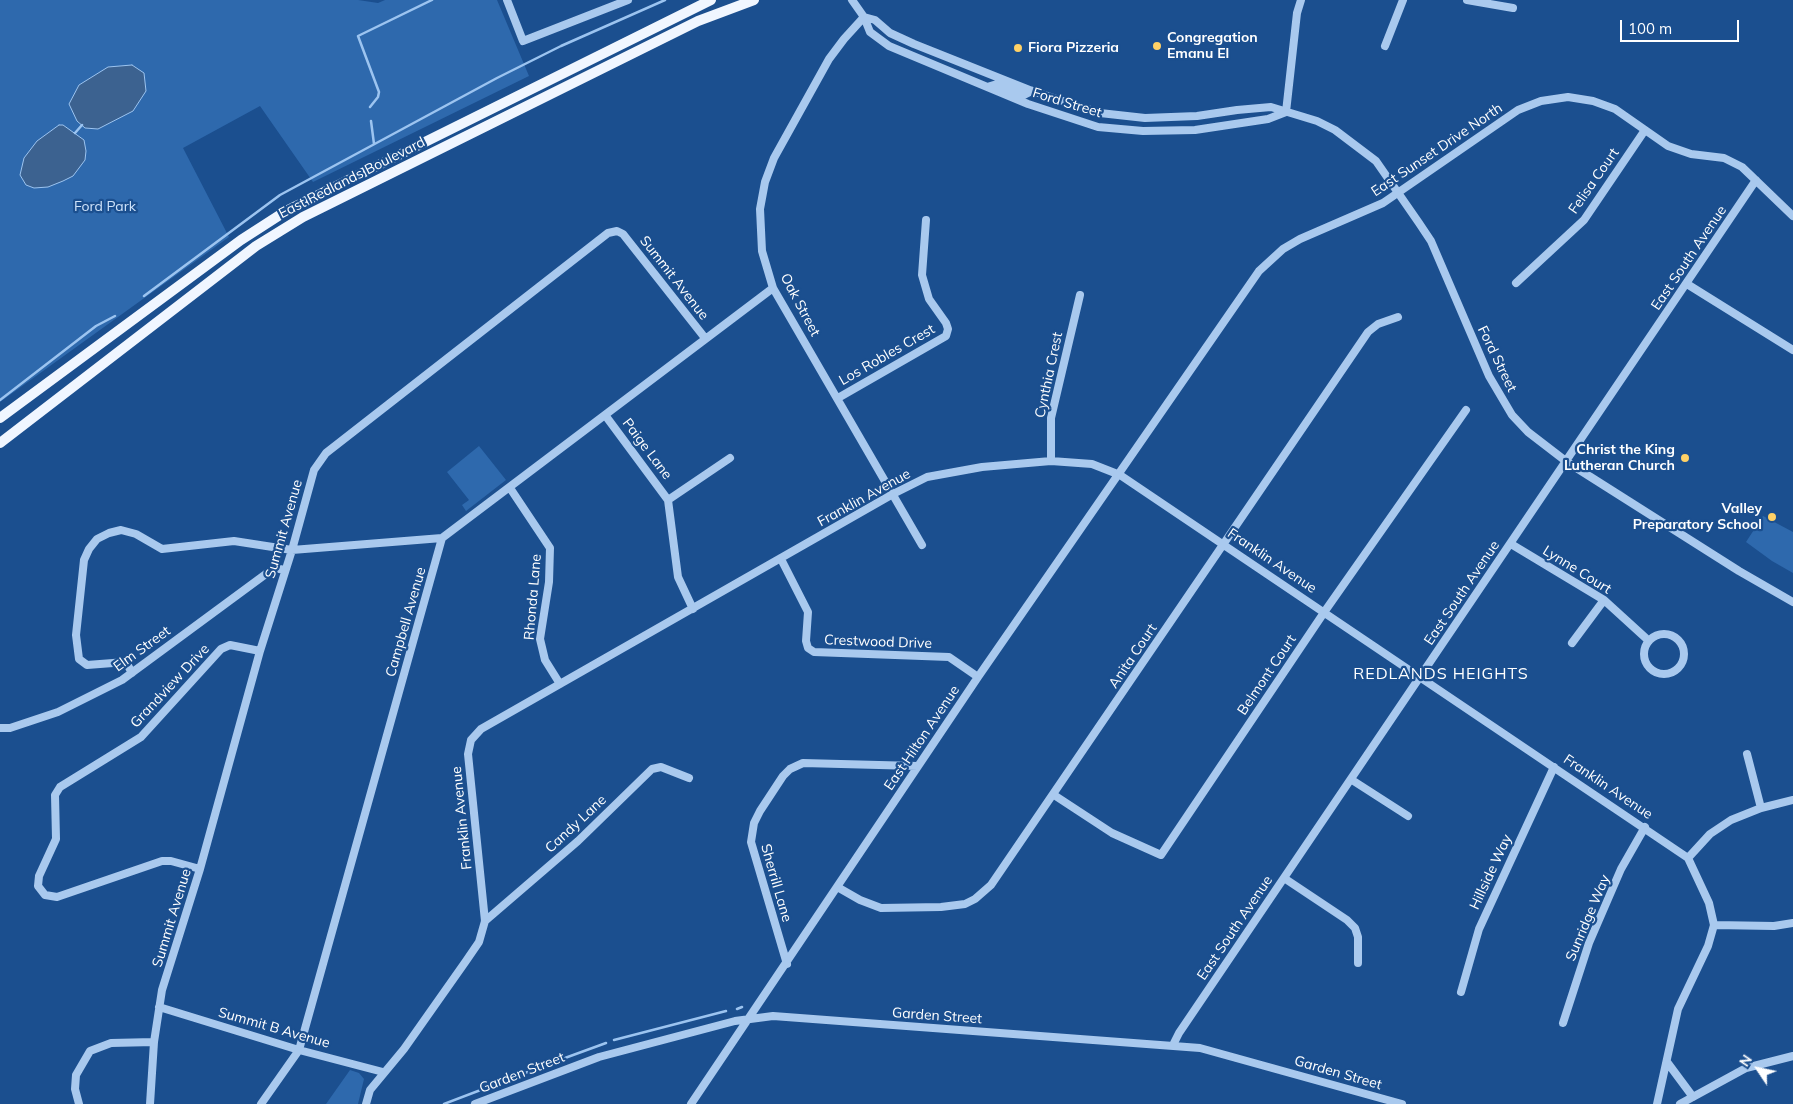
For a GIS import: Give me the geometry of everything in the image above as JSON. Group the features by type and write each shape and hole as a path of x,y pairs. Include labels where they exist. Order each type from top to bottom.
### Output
{"main road":[{"name":"East Redlands Boulevard","path":"0,418 241,240 286,211 696,5 711,0"},
{"name":"East Redlands Boulevard","path":"0,443 256,246 303,217 698,21 754,0"}],"street":[{"path":"507,0 523,41 628,0"},
{"name":"Ford Street","path":"852,0 864,17 870,32 889,46 1064,117 1098,127 1143,131 1195,130 1268,119 1286,112"},
{"path":"1286,112 1301,0"},
{"path":"1385,46 1403,0"},
{"path":"1468,0 1513,8"},
{"name":"Ford Street","path":"864,17 874,20 890,33 914,44 1032,91 1100,113 1145,118 1197,116 1237,110 1271,108 1317,121 1355,143 1376,161 1430,241 1498,394 1528,432 1567,462 1739,571 1793,602"},
{"name":"Oak Street","path":"864,17 844,39 829,60 774,158 765,182 760,209 762,251 773,288 922,546"},
{"path":"987,87 997,84 1024,95 1032,91"},
{"name":"East Sunset Drive North","path":"1120,475 1259,271 1272,257 1300,239 1383,203 1399,194 1518,110 1541,100 1568,97 1593,101 1615,109 1668,146 1691,154 1724,158 1742,167 1793,216"},
{"name":"Felisa Court","path":"1516,283 1584,220 1645,130"},
{"name":"East South Avenue","path":"1174,1046 1179,1033 1352,780 1756,180"},
{"name":"Los Robles Crest","path":"838,398 946,336 948,329 946,323 930,299 922,274 926,220"},
{"name":"Summit Avenue","path":"150,1104 154,1042 159,1007 200,869 260,651 292,550 314,470 326,453 608,233 617,231 624,234 705,338"},
{"path":"1687,284 1793,350"},
{"path":"132,673 126,662 87,665 79,659 76,635 84,560 89,549 97,539 121,530 136,534 162,549 234,541 292,550 442,538 773,288"},
{"name":"Cynthia Crest","path":"1051,461 1051,418 1080,296"},
{"name":"Anita Court","path":"839,888 860,900 881,908 955,907 975,899 991,885 1368,332 1378,324 1398,317"},
{"name":"Belmont Court","path":"1054,795 1112,833 1161,854 1325,611 1466,410"},
{"name":"Paige Lane","path":"605,415 668,500 678,577 693,609"},
{"name":"Paige Lane","path":"668,500 730,458"},
{"name":"Franklin Avenue","path":"366,1104 370,1090 383,1072 404,1050 466,962 478,942 485,920 468,754 471,740 481,729 893,494 927,477 982,467 1051,461 1092,464 1120,475 1325,611 1420,678 1645,827 1688,858 1709,903 1714,925"},
{"name":"East Hilton Avenue","path":"691,1104 839,888 917,766 1120,475"},
{"name":"Rhonda Lane","path":"510,488 550,548 549,582 540,639 544,660 560,684"},
{"name":"Campbell Avenue","path":"261,1104 299,1050 442,538"},
{"name":"Lynne Court","path":"1511,544 1604,600 1649,641"},
{"name":"Crestwood Drive","path":"782,559 808,612 806,641 808,648 814,652 949,657 978,677"},
{"name":"Elm Street","path":"0,728 10,728 58,712 132,673 274,568 285,570"},
{"path":"1572,643 1604,600"},
{"path":"1666,634 1678,641 1683,654 1677,668 1672,672 1661,674 1650,668 1644,658 1644,652 1649,641 1657,636 1666,634"},
{"name":"Grandview Drive","path":"200,869 171,861 162,861 57,897 44,895 38,886 39,876 56,839 56,795 60,787 141,737 221,649 230,645 260,651"},
{"path":"1747,754 1761,808"},
{"name":"Sherrill Lane","path":"787,964 751,842 754,822 760,811 783,776 790,769 803,763 917,766"},
{"name":"Candy Lane","path":"485,920 578,841 652,769 661,767 689,778"},
{"name":"Hillside Way","path":"1461,992 1479,929 1554,767"},
{"path":"1352,780 1408,816"},
{"path":"1688,858 1710,834 1731,820 1761,808 1793,800"},
{"name":"Sunridge Way","path":"1563,1023 1589,943 1622,869 1645,827"},
{"path":"1284,878 1347,920 1354,928 1358,937 1358,962"},
{"path":"1657,1104 1678,1009 1708,946 1714,925 1774,926 1793,923"},
{"name":"Summit B Avenue","path":"159,1007 299,1050 383,1072"},
{"name":"Garden Street","path":"475,1104 599,1057 750,1017 772,1016 1174,1046 1214,1051 1402,1104"},
{"path":"79,1104 75,1089 76,1075 90,1051 111,1043 154,1042"},
{"path":"1680,1104 1746,1068 1793,1056"},
{"path":"1667,1062 1692,1097"}],"green space":[{"name":"Ford Park","path":"0,0 358,0 378,3 385,0 497,0 529,76 313,182 260,106 183,148 229,237 0,402"},
{"path":"479,446 506,480 466,511 462,505 469,500 447,472"},
{"path":"1763,516 1793,532 1793,573 1772,561 1746,542"},
{"path":"350,1070 359,1073 364,1079 358,1104 326,1104"}],"shaded area":[{"path":"132,65 144,73 146,91 133,111 98,129 85,128 77,121 69,104 79,85 108,67"},
{"path":"59,125 63,125 84,140 85,160 73,176 63,181 48,187 34,188 26,185 20,175 24,158 37,141"}],"waterway":[{"path":"370,107 378,97 379,92 358,36 432,0"},
{"path":"144,296 280,195 497,78 561,46 665,0"},
{"path":"371,121 374,144"},
{"path":"75,133 82,125"},
{"path":"0,400 96,326 115,316"},
{"path":"737,1009 742,1007"},
{"path":"614,1040 726,1011"},
{"path":"554,1062 606,1043"},
{"path":"444,1104 541,1067"}],"place":[{"name":"Congregation Emanu El","path":"1157,46"},
{"name":"Fiora Pizzeria","path":"1018,48"},
{"name":"Christ the King Lutheran Church","path":"1685,458"},
{"name":"Valley Preparatory School","path":"1772,517"}],"district":[{"name":"REDLANDS HEIGHTS","path":"1441,674"}]}
